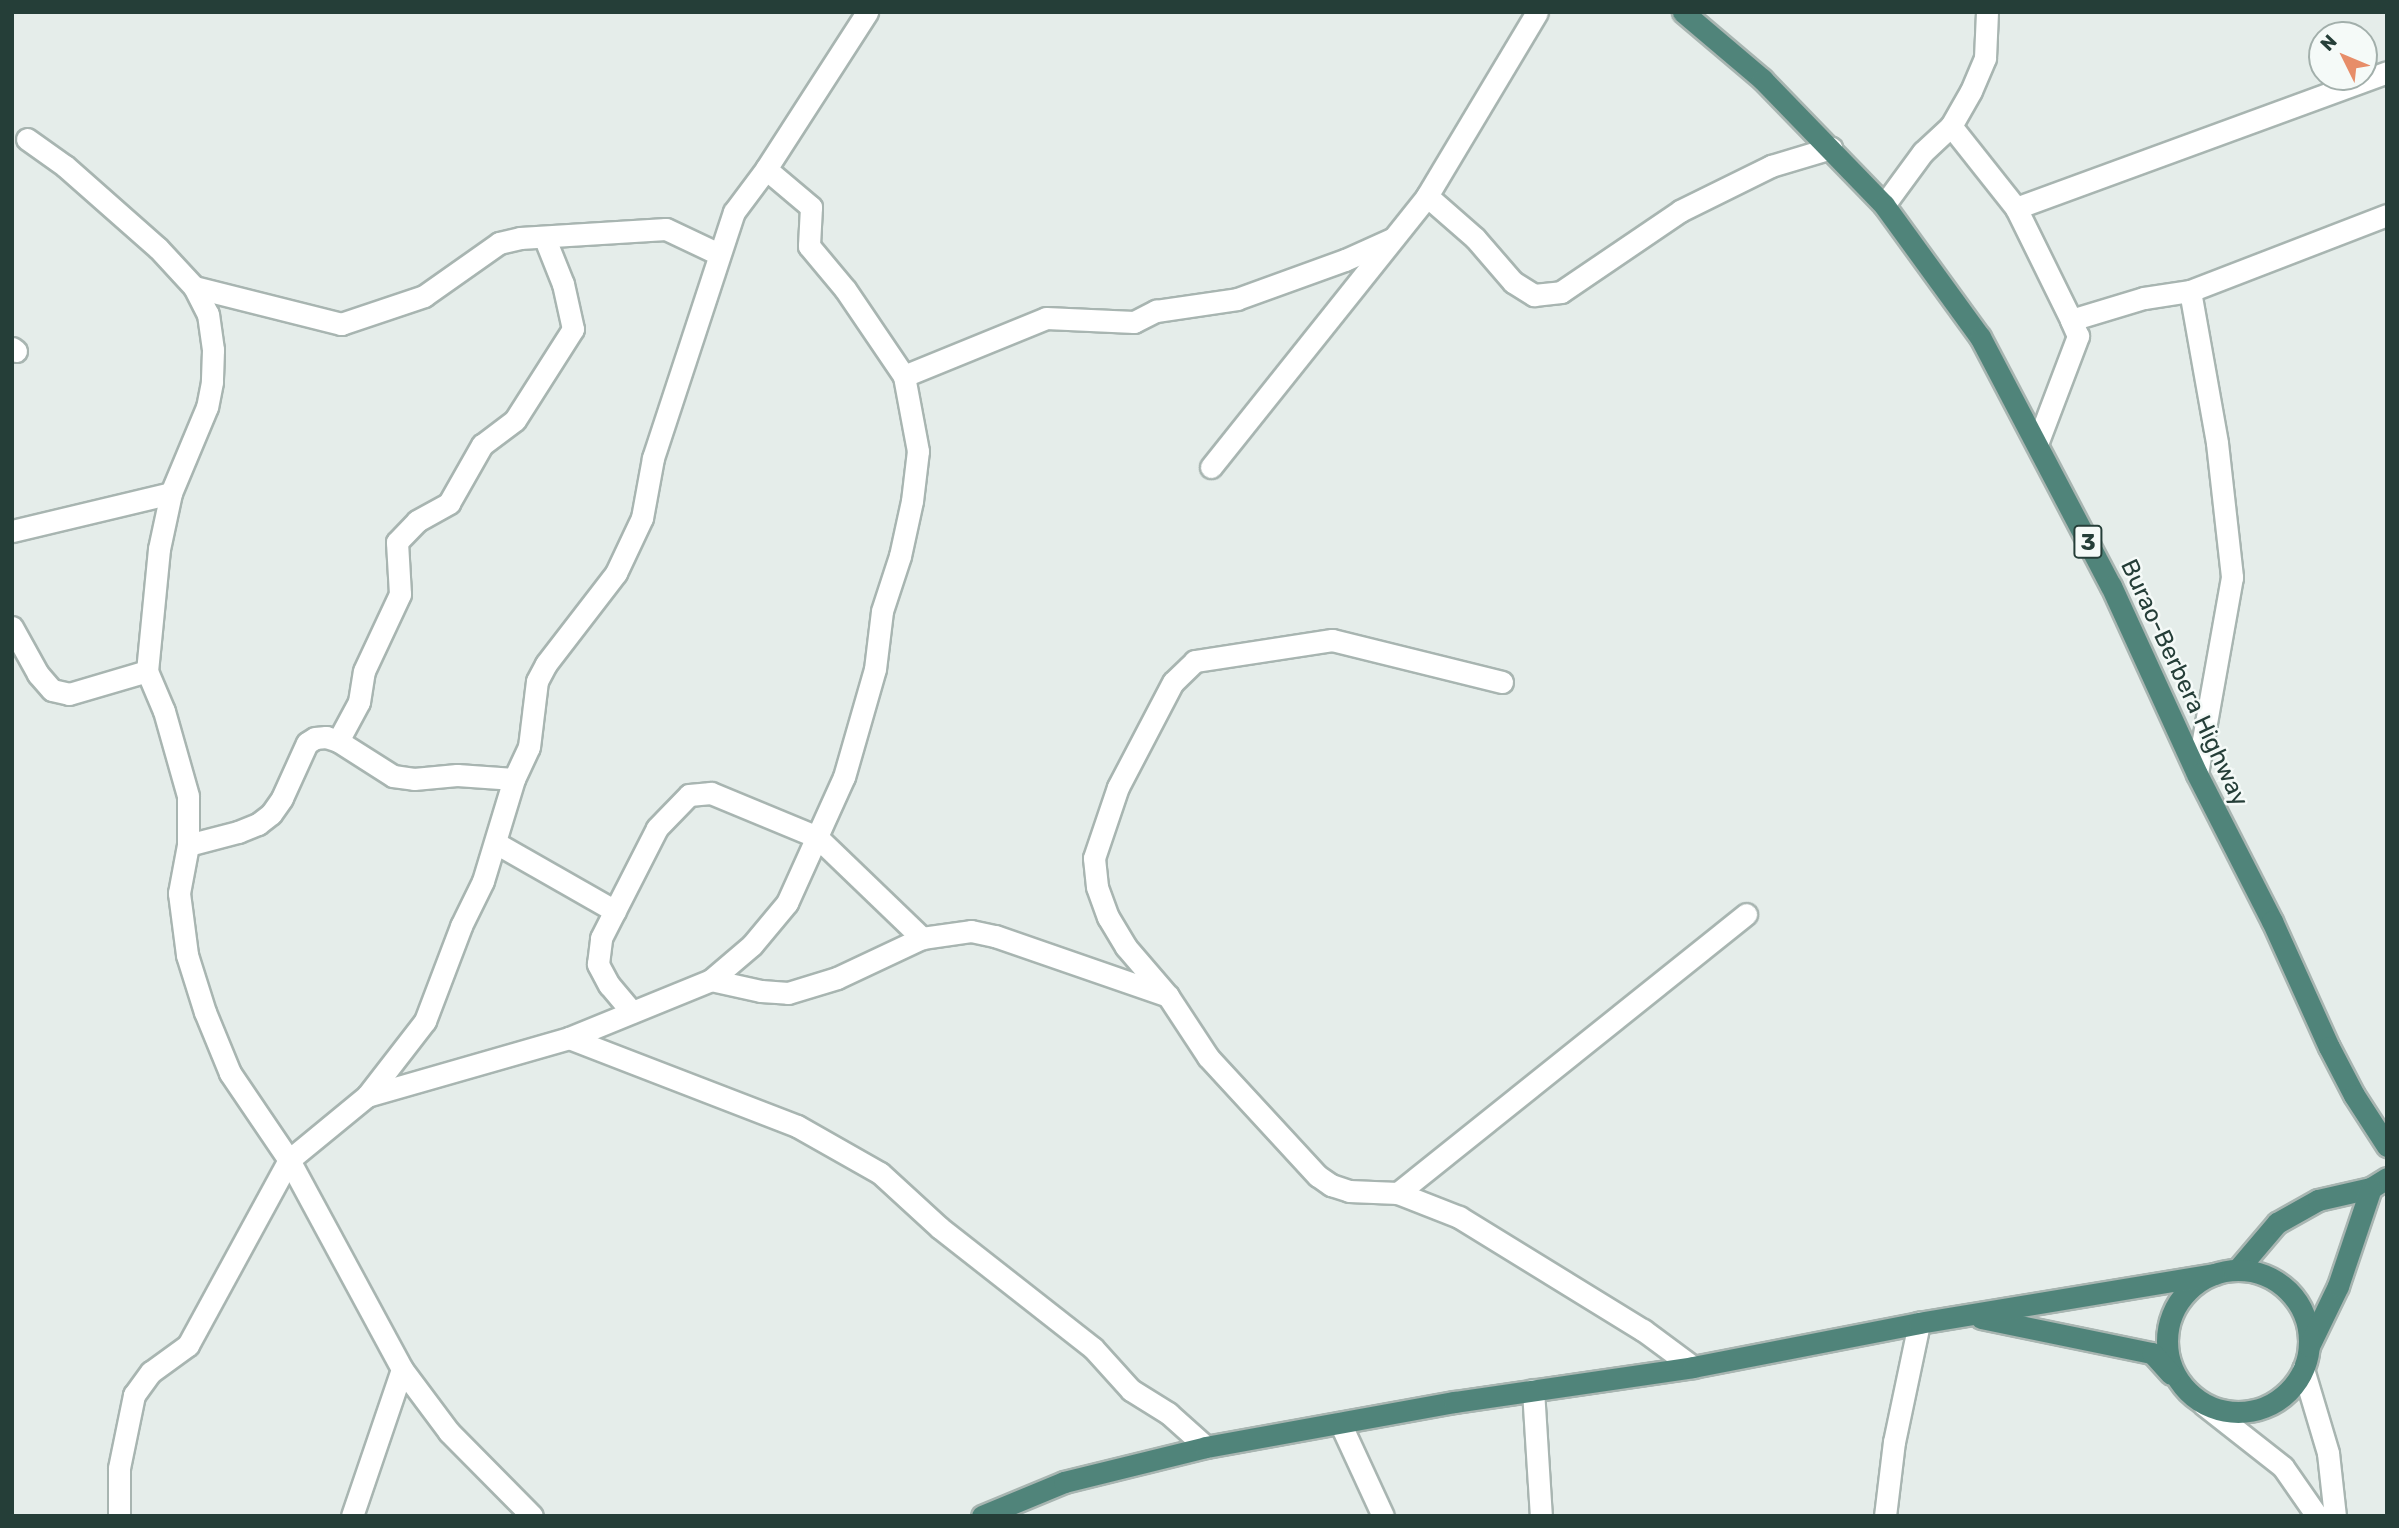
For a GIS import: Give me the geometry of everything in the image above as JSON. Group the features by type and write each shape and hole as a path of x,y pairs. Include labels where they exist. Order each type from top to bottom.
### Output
{"highway":[{"name":"Burao-Berbera Highway","path":"1683,12 1762,79 1884,205 1980,337 2111,586 2197,774 2272,921 2329,1047 2354,1095 2387,1146"},
{"path":"2237,1270 2277,1223 2318,1200 2379,1183"},
{"path":"1973,1316 2152,1353 2185,1390 2203,1404 2225,1412 2271,1404 2290,1389 2303,1369 2309,1346 2338,1286 2379,1183"},
{"path":"982,1516 1064,1482 1206,1447 1533,1390 1693,1367 1919,1323 2237,1270 2260,1273 2281,1284 2297,1301 2306,1323 2309,1346"},
{"path":"2185,1390 2172,1370 2166,1347 2169,1324 2178,1302 2194,1285 2214,1274"}],"street":[{"path":"119,1516 119,1468 134,1395 151,1372 188,1345 289,1160 367,1096 425,1021 496,843 514,779 529,747 537,681 546,664 616,573 642,519 653,458 734,212 766,169 867,12"},
{"path":"1211,467 1427,196 1537,12"},
{"path":"1884,205 1923,152 1951,126 1971,91 1985,58 1987,12"},
{"path":"2015,208 2387,72"},
{"path":"1951,126 2015,208 2078,336 2037,444"},
{"path":"27,139 65,166 158,248 194,287 208,314 213,350 212,382 207,407 171,493 159,549 147,671 164,711 188,796 188,845 179,893 187,955 205,1012 230,1073 289,1160 402,1369 449,1432 532,1516"},
{"path":"1427,196 1475,238 1513,282 1534,295 1561,292 1680,211 1771,166 1831,148"},
{"path":"367,1096 569,1038 711,980 752,945 787,903 844,777 875,669 882,611 901,556 918,451 904,376 845,289 809,246 811,207 766,169"},
{"path":"2071,320 2144,298 2190,291 2387,215"},
{"path":"194,287 341,324 424,296 499,243 520,238 545,239 666,229 719,254"},
{"path":"338,741 359,702 364,671 400,594 397,542 417,521 449,503 482,445 515,420 573,330 564,284 545,239"},
{"path":"904,376 1046,318 1134,321 1156,311 1237,299 1345,260 1392,239"},
{"path":"2190,291 2217,443 2232,577 2197,774"},
{"path":"12,531 171,493"},
{"path":"12,627 38,674 52,690 69,694 147,671"},
{"path":"1502,682 1332,640 1195,661 1173,682 1118,787 1094,858 1097,887 1108,917 1126,947 1168,996 1228,1081 1318,1176 1331,1185 1349,1191 1398,1193 1459,1217 1643,1330 1693,1367"},
{"path":"188,845 258,824 271,814 282,799 307,743 315,738 326,737 338,741 393,776 414,779 457,775 514,779"},
{"path":"632,1012 609,985 598,964 601,938 657,828 689,795 711,793 817,837 922,938"},
{"path":"496,843 615,911"},
{"path":"1398,1193 1746,914"},
{"path":"711,980 761,991 788,993 837,978 922,938 971,931 995,936 1168,996"},
{"path":"569,1038 797,1126 880,1173 940,1228 1093,1348 1131,1390 1168,1413 1206,1447"},
{"path":"1885,1516 1894,1441 1919,1323"},
{"path":"352,1516 402,1369"},
{"path":"2303,1369 2328,1453 2336,1516"},
{"path":"1533,1390 1541,1516"},
{"path":"2203,1404 2283,1467 2317,1516"},
{"path":"1340,1423 1383,1516"}]}
